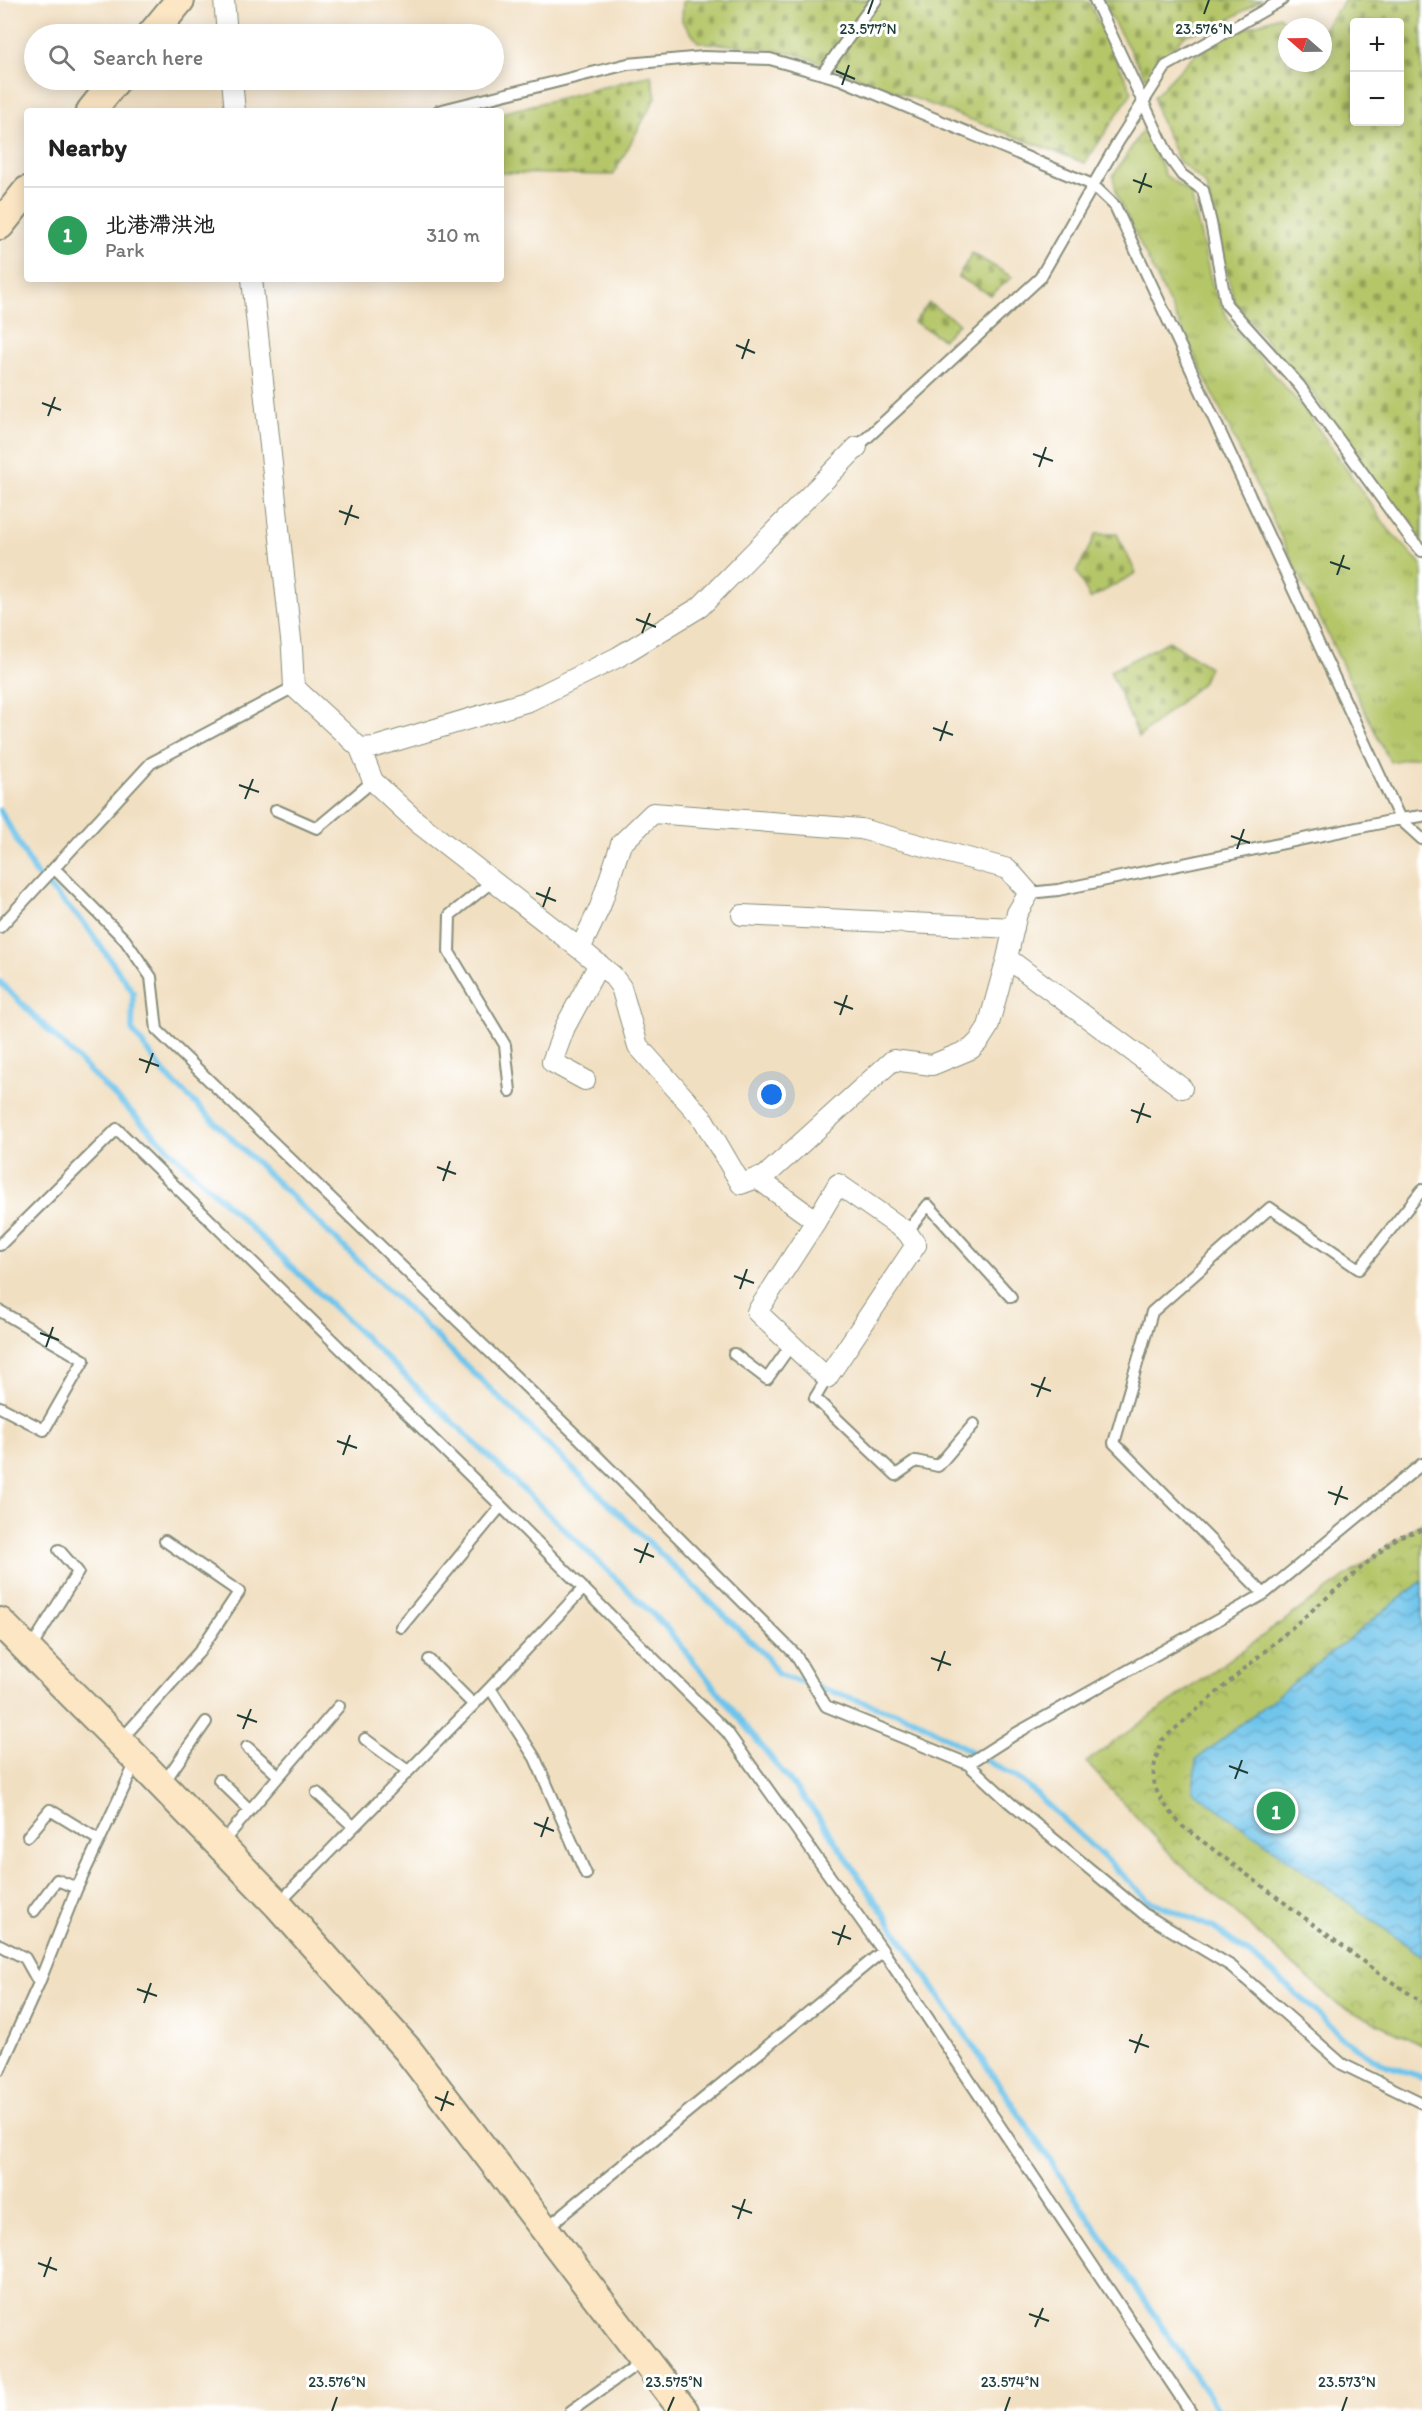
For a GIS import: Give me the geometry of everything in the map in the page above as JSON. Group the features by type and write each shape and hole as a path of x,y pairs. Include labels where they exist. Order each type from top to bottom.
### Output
{"street":[{"path":"160,24 180,0"},
{"path":"224,0 226,24"},
{"path":"93,108 108,90"},
{"path":"233,90 235,108"},
{"path":"0,225 24,195"},
{"path":"252,282 292,649 294,687 360,748 373,781 417,822 599,964 621,987 638,1046 703,1119 741,1184 763,1178 893,1060 932,1065 971,1050 988,1027 1017,913 1029,893 1008,869 861,829 653,813 621,844 600,907 580,949"},
{"path":"360,748 375,747 529,701 618,657 700,606 857,447"},
{"path":"742,915 1014,928"},
{"path":"1007,958 1182,1088"},
{"path":"585,1080 552,1062 565,1027 599,964"},
{"path":"757,1178 816,1221"},
{"path":"838,1184 907,1232 916,1245 826,1378 757,1312 838,1184"},
{"path":"0,1622 278,1905 407,2049 684,2411"}],"lane":[{"path":"822,74 876,0"},
{"path":"1095,0 1169,158 1182,175 1203,190 1226,304 1299,386 1422,551"},
{"path":"857,447 1040,278 1166,66 1282,0"},
{"path":"450,108 628,64 703,57 770,59 840,79 1094,185 1115,206 1400,819 1422,839"},
{"path":"0,927 151,763 294,687"},
{"path":"276,810 317,828 373,781"},
{"path":"1029,893 1058,890 1422,816"},
{"path":"52,871 125,940 151,977 157,1030 569,1429 795,1654 826,1706 968,1764 1009,1802 1144,1914 1231,1966 1342,2064 1422,2103"},
{"path":"494,880 450,915 448,952 505,1045 510,1091"},
{"path":"0,1245 117,1129 501,1506 727,1732 883,1951 1190,2411"},
{"path":"1264,1594 1114,1443 1152,1312 1270,1208 1359,1269 1422,1190"},
{"path":"907,1232 928,1204 1011,1297"},
{"path":"0,1311 84,1360 44,1430 0,1407"},
{"path":"734,1354 767,1379 792,1345"},
{"path":"826,1378 815,1398 896,1475 916,1461 938,1466 974,1424"},
{"path":"968,1764 1015,1734 1264,1594 1422,1464"},
{"path":"401,1627 501,1506"},
{"path":"0,2069 99,1840 128,1750 239,1592 165,1541"},
{"path":"29,1651 78,1572 59,1550"},
{"path":"278,1905 490,1688 583,1589"},
{"path":"429,1660 473,1704"},
{"path":"490,1688 535,1758 586,1874"},
{"path":"220,1846 339,1706"},
{"path":"162,1785 206,1722"},
{"path":"365,1738 408,1772"},
{"path":"247,1748 279,1776"},
{"path":"219,1780 250,1810"},
{"path":"317,1793 353,1826"},
{"path":"28,1836 50,1810 99,1840"},
{"path":"34,1911 57,1880 77,1888"},
{"path":"0,1945 25,1958 39,1983"},
{"path":"545,2229 883,1951"},
{"path":"571,2411 644,2359"}],"path":[{"path":"1422,1530 1397,1537 1162,1740 1154,1762 1153,1783 1162,1802 1182,1826 1377,1972 1422,2002"}],"green space":[{"path":"683,0 1088,0 1132,92 1085,163 800,55 761,48 698,42 682,21"},
{"path":"1101,0 1261,0 1221,25 1185,35 1146,78"},
{"path":"1345,0 1422,0 1422,543 1389,503 1308,386 1270,346 1234,301 1206,185 1179,161 1158,114 1154,97 1193,56 1233,33 1279,16 1281,18 1278,18 1278,72 1332,72 1331,18"},
{"path":"651,75 656,97 613,175 504,173 504,112"},
{"path":"1146,125 1165,175 1191,194 1213,289 1232,326 1305,410 1389,530 1422,565 1422,756 1390,762 1118,199 1113,176"},
{"path":"972,253 1012,277 991,295 958,277"},
{"path":"929,303 959,323 943,339 914,322"},
{"path":"1096,534 1117,534 1136,573 1090,599 1077,571"},
{"path":"1169,641 1209,667 1202,683 1139,737 1110,671"},
{"path":"1422,1522 1422,2045 1337,2004 1175,1859 1086,1762"}],"water":[{"path":"1422,1581 1422,1956 1193,1791 1196,1760"}],"waterway":[{"path":"0,810 36,874 85,924 133,992 132,1030 165,1074 765,1655 778,1674 915,1719 1022,1781 1148,1900 1214,1928 1256,1959 1345,2040 1380,2063 1422,2077"},
{"path":"0,982 142,1123 664,1625 818,1816 1219,2411"}],"place":[{"name":"北港滯洪池","path":"1276,1811"}]}
